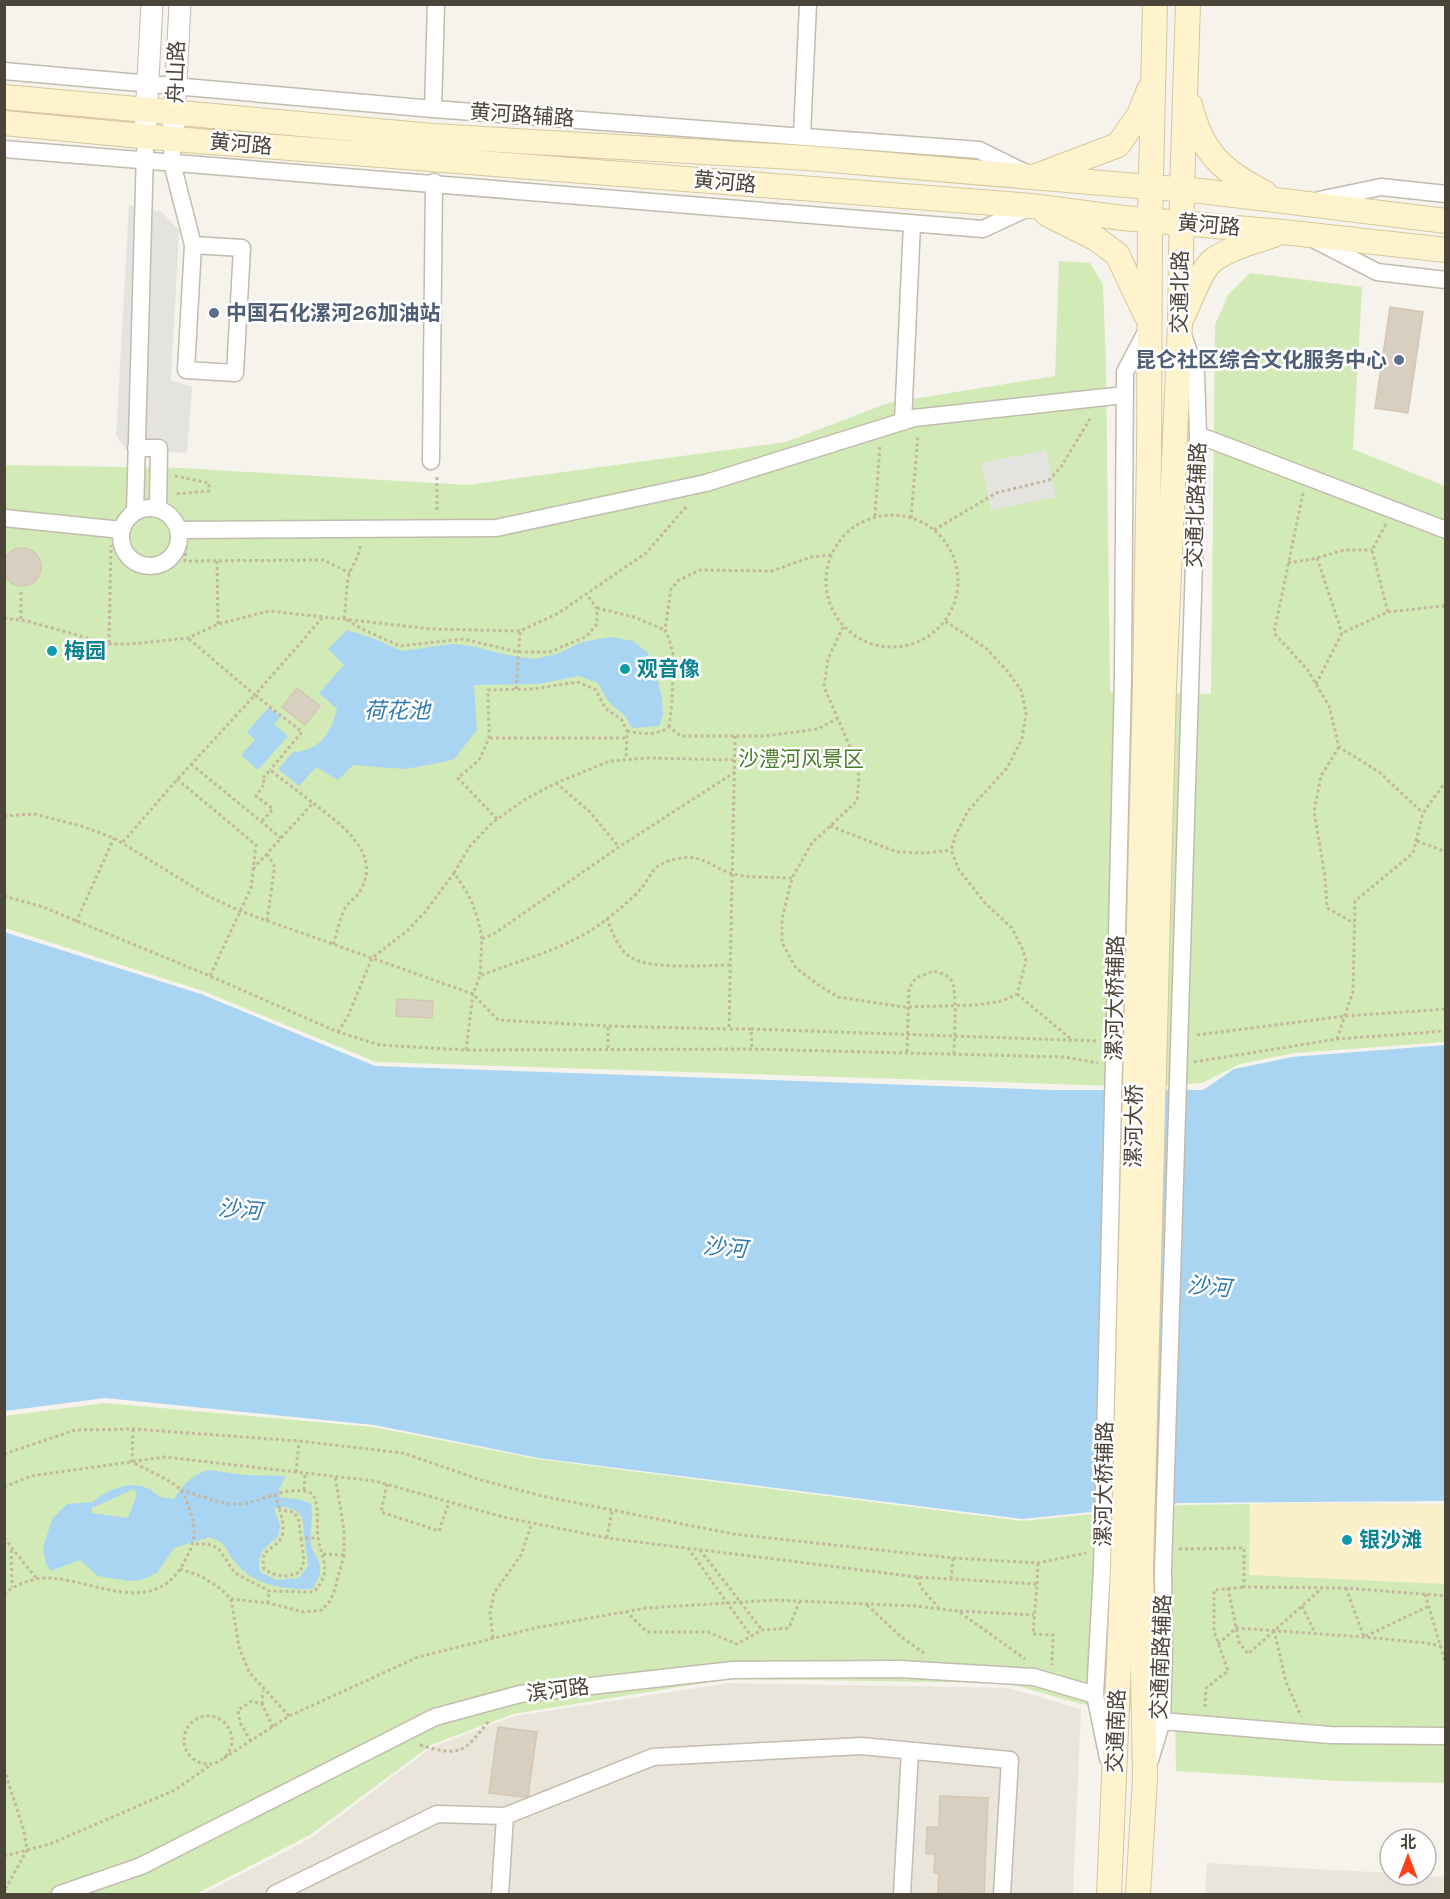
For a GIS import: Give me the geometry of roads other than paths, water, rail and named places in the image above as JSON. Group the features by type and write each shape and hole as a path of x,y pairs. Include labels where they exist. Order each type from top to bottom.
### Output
{"main road":[{"name":"交通北路","path":"1144,684 1155,4"},
{"name":"交通北路","path":"1144,684 1180,324 1188,4"},
{"path":"1035,177 1118,144 1139,115 1154,79"},
{"path":"1185,85 1195,124 1210,153 1236,178 1280,201"},
{"name":"黄河路","path":"4,97 433,135 808,158 1182,189 1446,220"},
{"name":"黄河路","path":"4,123 1032,206 1446,250"},
{"path":"1032,206 1095,237 1117,254 1150,324"},
{"path":"1180,324 1211,262 1238,247 1293,233"},
{"name":"漯河大桥","path":"1132,1569 1144,684"},
{"name":"交通南路","path":"1132,1569 1145,1778 1138,1894"},
{"name":"交通南路","path":"1109,1894 1114,1785 1132,1569"}],"street":[{"name":"舟山路","path":"145,135 152,4"},
{"name":"舟山路","path":"172,138 180,4"},
{"path":"433,109 436,4"},
{"path":"802,135 808,4"},
{"name":"黄河路辅路","path":"4,71 433,109 979,150 1035,177"},
{"path":"135,512 145,135"},
{"path":"172,138 172,163 193,245 186,370 235,373 242,248 193,245"},
{"path":"4,148 983,229 1032,206"},
{"path":"431,461 434,182"},
{"path":"1304,204 1381,187 1446,194"},
{"path":"911,420 912,224"},
{"path":"1293,233 1377,272 1446,280"},
{"path":"1144,684 1124,395 1125,372 1150,324"},
{"name":"交通北路辅路","path":"1132,1569 1190,689 1198,435 1196,373 1180,324"},
{"path":"182,530 496,528 706,483 911,420 1124,395"},
{"path":"1198,435 1446,530"},
{"path":"136,448 159,448 158,502 182,530"},
{"path":"158,502 149,508 135,512 124,523 121,535 129,556 136,562 154,565 164,562 176,549 182,530"},
{"path":"4,518 121,535"},
{"path":"1114,1785 1095,1695 1132,1569"},
{"name":"交通南路辅路","path":"1132,1569 1164,1650 1162,1721 1145,1778"},
{"name":"滨河路","path":"60,1894 141,1866 435,1717 532,1692 733,1670 899,1669 1034,1677 1095,1695"},
{"path":"1162,1721 1330,1735 1446,1736"},
{"path":"276,1894 437,1814 505,1816 653,1757 861,1746 1010,1760 1002,1894"},
{"path":"902,1894 910,1751"},
{"path":"500,1894 505,1816"}],"water":[{"name":"荷花池","path":"347,630 402,651 451,644 535,659 557,654 582,642 611,637 633,641 647,652 655,668 663,714 659,726 632,728 625,716 608,701 598,683 579,676 539,684 474,685 477,730 454,759 405,769 353,765 338,780 316,767 299,786 278,769 293,752 317,745 331,726 337,709 319,693 344,665 328,649"},
{"path":"269,707 280,717 274,724 288,736 258,770 241,755 255,740 247,732"},
{"name":"沙河","path":"4,932 201,994 375,1066 1053,1090 1203,1090 1234,1069 1292,1057 1445,1045 1445,1501 1180,1503 1022,1519 538,1458 374,1425 105,1398 5,1411"},
{"path":"209,1470 245,1475 286,1476 279,1489 280,1497 302,1500 311,1504 311,1544 320,1569 312,1589 278,1587 257,1580 240,1567 222,1543 210,1537 174,1548 157,1573 141,1580 129,1581 98,1576 80,1560 51,1571 46,1564 43,1548 52,1519 67,1504 93,1502 111,1490 134,1485 147,1488 161,1497 174,1499 188,1481","holes":["134,1489 137,1494 128,1518 92,1513 92,1508","285,1507 295,1510 302,1517 308,1566 299,1578 277,1580 260,1572 259,1560 265,1548 278,1537 280,1525 274,1508"]}],"place":[{"name":"中国石化漯河26加油站","path":"214,313"},
{"name":"昆仑社区综合文化服务中心","path":"1399,360"},
{"name":"梅园","path":"52,651"},
{"name":"观音像","path":"625,669"},
{"name":"银沙滩","path":"1347,1540"}],"park label":[{"name":"沙澧河风景区","path":"801,759"}]}
